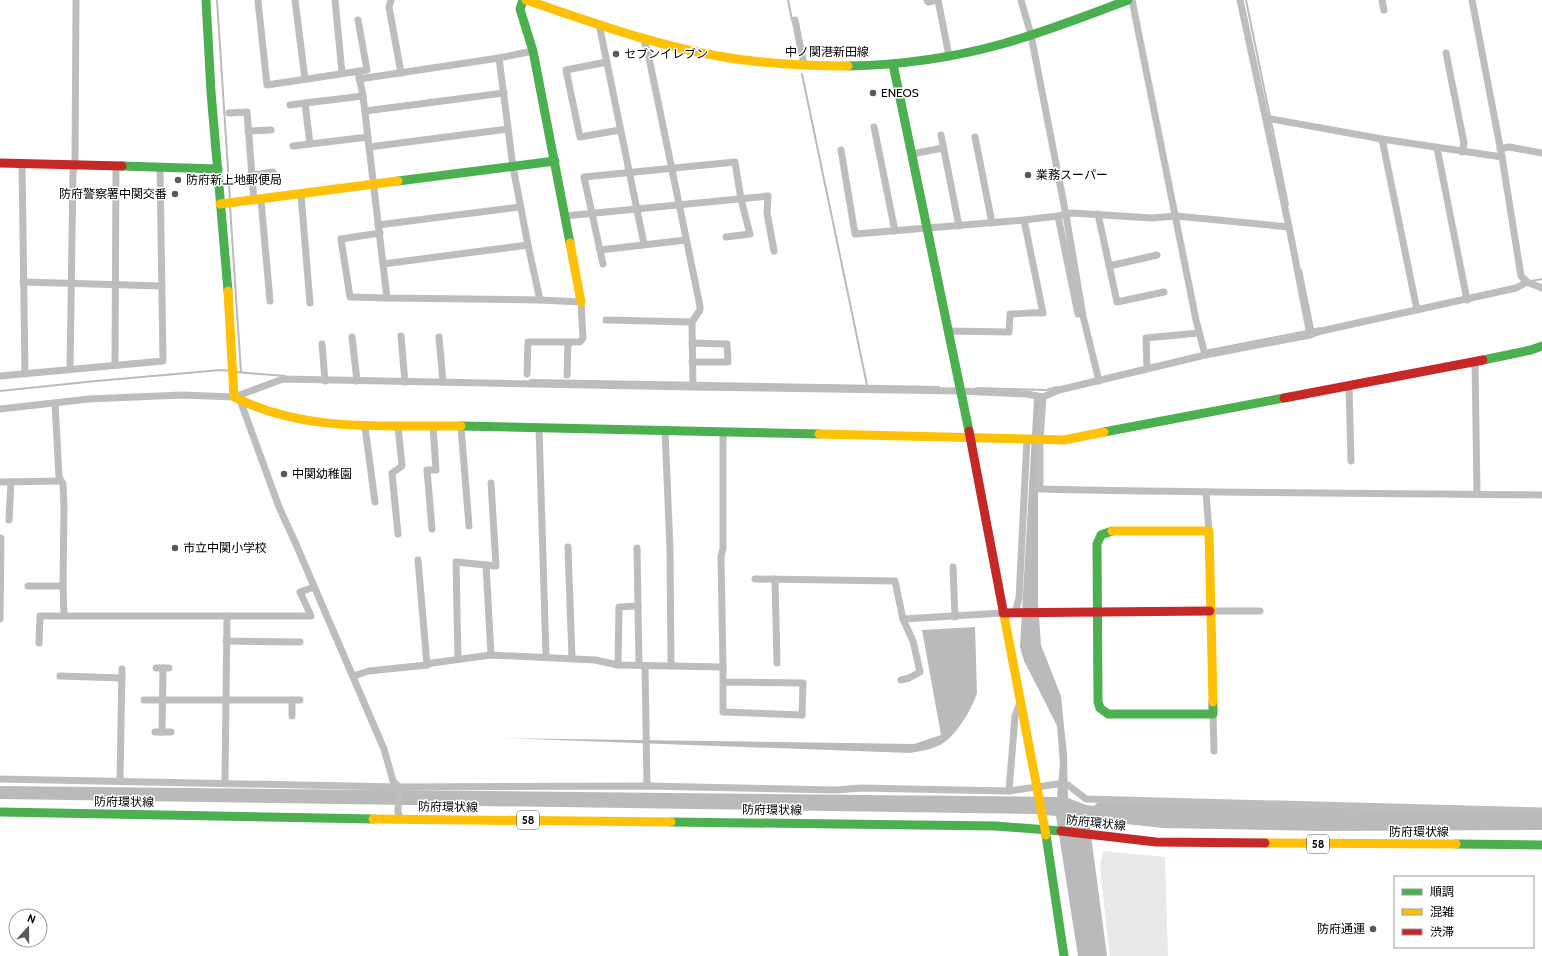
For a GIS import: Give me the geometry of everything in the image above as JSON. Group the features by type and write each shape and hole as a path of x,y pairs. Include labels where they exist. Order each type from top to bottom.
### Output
{"street":[{"path":"70,369 72,172 75,165 76,0"},
{"path":"206,0 211,92 230,315 233,374 237,398 279,507 384,749 393,781 399,787 399,816"},
{"path":"295,0 305,79"},
{"path":"335,0 342,73"},
{"path":"391,0 389,7 401,74"},
{"path":"522,0 520,9 533,51 581,302 583,338 580,342 568,343 528,342 527,374"},
{"name":"中ノ関港新田線","path":"526,0 643,38 717,56 763,63 804,66 893,64 949,56 983,49 1031,35 1128,0"},
{"path":"927,0 928,2 938,0 949,56"},
{"path":"1021,0 1031,35 1066,215 1083,316 1099,381"},
{"path":"1132,0 1204,355"},
{"path":"1240,0 1266,118 1310,335"},
{"path":"1382,0 1384,10"},
{"path":"1472,0 1502,157 1521,276 1527,282 1542,288"},
{"path":"258,1 266,85 367,70 358,20"},
{"path":"795,20 804,66"},
{"path":"599,24 644,244"},
{"path":"643,38 648,53 678,205 700,306 700,310 692,322 693,387"},
{"path":"359,79 401,74 533,51"},
{"path":"1446,53 1464,143 1462,152"},
{"path":"499,58 513,167 540,300"},
{"path":"607,62 566,70 580,137 620,130"},
{"path":"893,64 961,391 1045,831 1064,956"},
{"path":"358,71 363,96 387,298"},
{"path":"364,111 504,93"},
{"path":"290,105 363,96"},
{"path":"305,103 310,144"},
{"path":"229,113 247,112 252,175 258,200 270,301"},
{"path":"1266,118 1436,148 1502,157"},
{"path":"874,127 895,231"},
{"path":"369,147 508,129"},
{"path":"248,131 271,130"},
{"path":"941,135 959,226"},
{"path":"293,146 368,137"},
{"path":"975,137 992,223"},
{"path":"1382,139 1417,310"},
{"path":"1500,149 1509,147 1542,153"},
{"path":"912,154 943,148"},
{"path":"1436,148 1467,300"},
{"path":"841,150 856,234 1024,220 1072,213 1152,218 1176,216 1288,227"},
{"path":"220,204 301,195 554,161"},
{"path":"603,264 584,177 735,162 741,199 750,234 726,236"},
{"path":"0,163 218,169"},
{"path":"22,163 25,374"},
{"path":"115,365 116,166"},
{"path":"0,376 163,362 160,167"},
{"path":"252,175 274,172"},
{"path":"301,195 310,303"},
{"path":"565,216 768,196 767,213 774,251"},
{"path":"520,207 379,229 341,239 350,297 581,302"},
{"path":"1098,214 1117,302 1164,292"},
{"path":"1058,216 1078,314"},
{"path":"948,331 1009,332 1010,314 1021,314 1025,312 1043,313 1024,220"},
{"path":"600,250 686,240"},
{"path":"383,264 528,245"},
{"path":"1109,266 1157,256"},
{"path":"23,282 162,286"},
{"path":"237,398 241,393 283,379 325,381 961,391 1043,396 1059,390 1204,355 1310,335 1321,331 1467,300 1516,288 1527,282"},
{"path":"606,320 692,322"},
{"path":"1146,369 1146,338 1199,333"},
{"path":"401,336 405,382"},
{"path":"352,337 357,381"},
{"path":"439,337 443,382"},
{"path":"568,343 568,375"},
{"path":"692,343 727,344 728,362 692,362"},
{"path":"322,344 325,381"},
{"path":"0,409 89,399 182,395 237,398 279,415 311,422 365,427 433,426 723,431 1064,440 1349,386 1531,350 1542,346"},
{"path":"1475,361 1477,494"},
{"path":"1349,386 1351,461"},
{"path":"1043,396 1040,440 1040,489 1542,495"},
{"path":"55,403 58,477 63,484 64,508 62,586 64,615"},
{"path":"398,426 402,466 392,473 398,534"},
{"path":"432,529 427,470 436,470 433,426"},
{"path":"365,427 375,502"},
{"path":"461,427 469,526"},
{"path":"539,428 546,656"},
{"path":"665,430 670,549 671,666"},
{"path":"723,431 723,548 721,556 723,712 802,715 804,683 723,682"},
{"path":"1017,613 1028,439"},
{"path":"0,482 60,481"},
{"path":"9,520 10,482"},
{"path":"458,659 456,562 496,566 491,483"},
{"path":"1206,492 1209,531 1214,751"},
{"path":"1209,531 1112,531 1101,535 1097,544 1098,702 1099,708 1103,712 1114,714 1213,714"},
{"path":"0,619 1,538"},
{"path":"568,547 572,658"},
{"path":"636,548 647,786"},
{"path":"418,560 427,665"},
{"path":"486,565 491,655"},
{"path":"953,567 955,617"},
{"path":"755,579 895,580 903,619 913,641 920,672 909,678 901,680"},
{"path":"775,580 777,663"},
{"path":"28,586 62,586"},
{"path":"39,643 40,616 311,616 300,592 314,587"},
{"path":"618,665 619,608 638,606"},
{"path":"903,619 1003,613 1260,611"},
{"path":"225,782 227,616"},
{"path":"226,641 300,642"},
{"path":"353,676 369,671 427,665 432,662 491,655 572,658 595,660 618,665 723,667"},
{"path":"162,668 162,700 159,732 171,732"},
{"path":"120,781 122,669"},
{"path":"60,676 122,678"},
{"path":"144,700 300,700"},
{"path":"292,700 292,716"},
{"path":"1009,790 1015,716 1020,703"},
{"path":"0,779 225,782 399,787 647,786 836,790 861,788 1009,790 1037,788 1057,784 1068,785 1086,799 1542,812"},
{"name":"防府環状線","path":"0,812 399,816 910,824 996,826 1094,834 1156,842 1542,845"}],"shaded area":[{"path":"1034,399 1041,399 1038,493 1038,602 1041,645 1061,696 1067,755 1068,798 1086,805 1094,806 1098,802 1542,811 1542,830 1325,831 1163,828 1089,820 1107,956 1078,956 1056,816 1034,814 0,799 0,786 1057,797 1060,763 1057,726 1024,661 1020,647"},
{"path":"975,627 977,693 975,700 956,731 938,746 928,749 910,753 498,738 914,744 941,735 922,630"},
{"path":"1103,851 1165,857 1168,956 1110,956 1100,869"}],"waterway":[{"path":"217,0 230,200"},
{"path":"788,0 792,20"},
{"path":"1246,0 1270,117"},
{"path":"802,74 867,385"},
{"path":"1271,121 1288,205"},
{"path":"230,206 241,372"},
{"path":"1301,270 1313,329"},
{"path":"1532,281 1542,279"},
{"path":"1311,330 1320,328"},
{"path":"1205,351 1307,331"},
{"path":"0,391 221,370 230,371"},
{"path":"236,372 285,376"},
{"path":"530,380 939,387"},
{"path":"976,388 1046,390 1057,387"}],"traffic: fast":[{"path":"206,0 211,92 228,291"},
{"path":"523,0 520,9 533,51 570,243"},
{"path":"848,66 926,60 983,49 1050,29 1128,0"},
{"path":"893,64 969,431"},
{"path":"398,181 555,161"},
{"path":"122,166 218,169"},
{"path":"1483,360 1531,350 1542,346"},
{"path":"1104,432 1284,398"},
{"path":"461,426 819,434"},
{"path":"1112,531 1101,535 1097,544 1098,702 1100,708 1108,714 1213,714 1213,702"},
{"path":"0,812 373,819"},
{"path":"671,822 996,826 1061,831"},
{"path":"1046,835 1064,956"},
{"path":"1456,844 1542,845"}],"traffic: slow":[{"path":"526,0 621,32 669,46 734,59 767,63 848,66"},
{"path":"220,204 398,181"},
{"path":"570,243 581,302"},
{"path":"228,291 234,397 261,409 289,417 317,422 374,426 461,426"},
{"path":"819,434 1064,440 1104,432"},
{"path":"1112,531 1209,531 1213,702"},
{"path":"1003,610 1046,835"},
{"path":"373,819 671,822"},
{"path":"1265,843 1456,844"}],"traffic: jam":[{"path":"0,163 122,166"},
{"path":"1284,398 1483,360"},
{"path":"969,431 1003,610"},
{"path":"1003,613 1210,611"},
{"path":"1061,831 1156,842 1265,843"}],"place":[{"name":"セブンイレブン","path":"616,54"},
{"name":"ENEOS","path":"873,93"},
{"name":"業務スーパー","path":"1028,175"},
{"name":"防府新上地郵便局","path":"178,180"},
{"name":"防府警察署中関交番","path":"175,194"},
{"name":"中関幼稚園","path":"284,474"},
{"name":"市立中関小学校","path":"175,548"},
{"name":"防府通運","path":"1373,929"}]}
